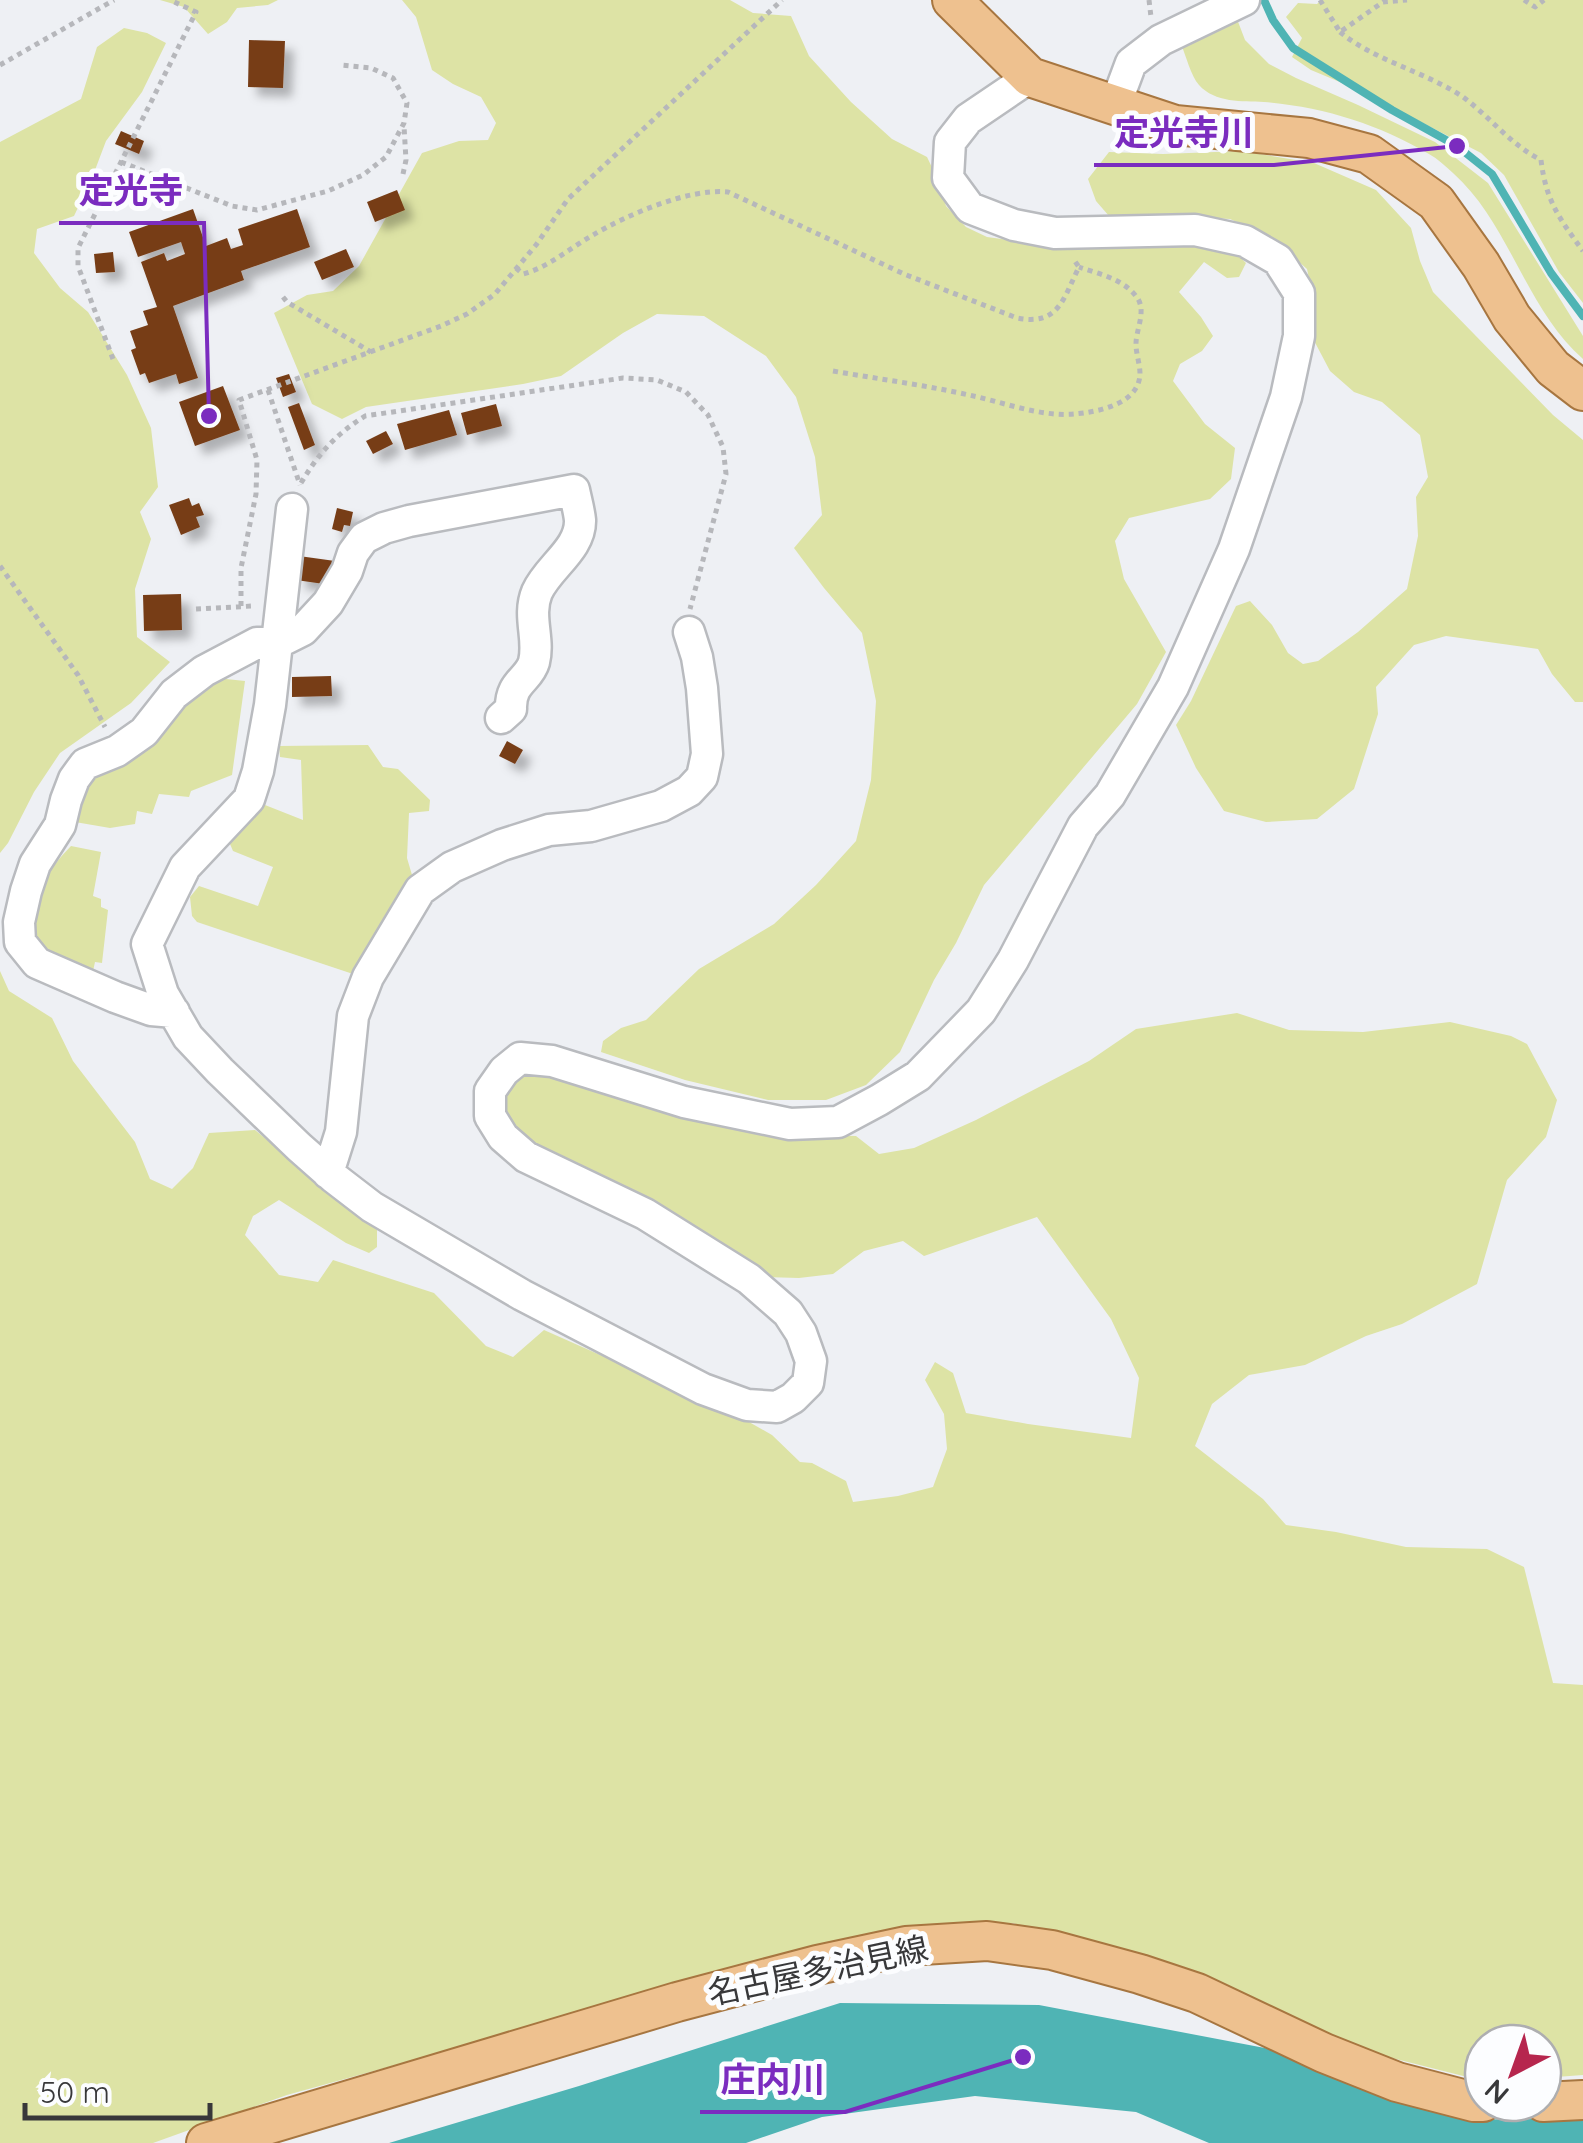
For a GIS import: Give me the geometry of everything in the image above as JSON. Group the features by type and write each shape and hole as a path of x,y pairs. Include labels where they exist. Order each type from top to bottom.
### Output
{"main road":[{"path":"952,0 1030,78 1175,124 1309,138 1370,154 1436,202 1481,264 1512,318 1553,368 1583,390"},
{"name":"名古屋多治見線","path":"206,2143 677,2002 817,1965 906,1946 987,1941 1052,1950 1140,1974 1197,1993 1324,2053 1397,2082 1463,2099"}],"street":[{"path":"1115,106 1131,63 1161,40 1238,3"},
{"path":"296,497 258,771 249,799 185,867 148,944 163,994 188,1037 220,1071 328,1173 372,1207 522,1295 703,1389 747,1405 776,1407 793,1398 808,1382 811,1361 788,1312 749,1279 645,1214 526,1156 503,1136 490,1116 490,1091 520,1058 552,1061 684,1102 790,1124 838,1122 918,1076 981,1011 1013,960 1083,826 1110,795 1173,687 1234,549 1286,397 1299,336 1299,293 1278,260 1245,242 1195,230 1064,233 1014,225 970,208 948,178 950,142 968,119 1030,78"},
{"path":"174,1012 133,1004 37,962 20,942 19,922 34,864 60,825 74,778 85,764 117,751 144,732 174,694 204,671 257,643 277,643 303,630 328,603 364,538 409,521 574,490 580,524 569,551 552,568 537,593 532,615 534,664 511,698 512,709 501,718"},
{"path":"328,1173 341,1132 353,1016 368,976 420,890 452,867 502,845 549,830 591,826 661,806 688,791 702,777 707,754 702,688 689,632"}],"path":[{"path":"0,65 114,0"},
{"path":"113,359 78,266 78,248 196,12 170,0"},
{"path":"242,606 241,568 256,494 257,460 238,400 441,326 494,294 536,245 568,199 782,0"},
{"path":"1320,0 1340,32 1357,46 1420,72 1462,97 1522,151 1540,160 1544,189 1583,251"},
{"path":"1340,32 1383,2 1407,0"},
{"path":"1524,0 1534,7 1544,0"},
{"path":"341,65 370,68 393,78 407,103 403,174"},
{"path":"121,162 232,206 257,210 328,191 362,175 386,156 404,123"},
{"path":"516,268 524,274 536,270 594,234 643,212 715,190 728,192 904,274 1017,318 1033,321 1056,310 1078,268"},
{"path":"834,372 968,394 1054,414 1112,406 1128,398 1136,389 1140,372 1136,342 1142,310 1137,298 1115,279 1078,268 1064,245 1064,233"},
{"path":"283,297 372,352"},
{"path":"296,497 318,455 344,430 366,416 622,378 657,380 686,392 708,416 723,447 726,474 690,608 689,632"},
{"path":"268,390 296,497"},
{"path":"0,566 78,675 117,751"},
{"path":"196,610 281,604"}],"green space":[{"path":"160,0 278,0 237,8 227,22 208,34 184,7"},
{"path":"402,0 730,0 753,13 791,16 809,56 851,102 892,139 927,157 946,206 966,227 987,237 1023,242 1187,241 1230,247 1246,263 1239,277 1227,278 1204,262 1179,292 1213,336 1202,351 1180,364 1173,381 1205,424 1235,448 1231,479 1210,499 1129,518 1115,541 1124,579 1166,652 1137,704 984,885 900,1052 866,1085 826,1100 768,1100 685,1080 601,1052 603,1041 621,1028 646,1020 699,969 774,924 816,885 856,841 871,780 876,701 862,633 794,548 822,515 815,457 796,397 766,356 704,316 657,314 561,376 366,407 342,419 312,404 274,313 307,295 333,291 359,266 422,153 459,141 488,140 496,123 481,97 432,70 416,17"},
{"path":"1321,0 1583,0 1583,303 1559,272 1504,175 1481,153 1292,57 1302,38 1286,17 1298,3 1317,4"},
{"path":"1237,19 1245,40 1269,64 1435,142 1488,183 1583,336 1583,359 1546,316 1473,194 1435,158 1410,143 1350,119 1286,104 1221,98 1205,91 1191,71 1181,44"},
{"path":"124,28 147,33 166,43 142,92 106,141 74,216 37,229 34,253 60,288 88,312 127,375 151,428 158,487 140,512 151,539 135,589 137,637 170,662 131,703 60,753 0,853 0,142 81,99 97,47"},
{"path":"1241,151 1314,163 1376,190 1411,228 1433,292 1553,415 1583,440 1583,702 1575,702 1538,649 1446,636 1414,645 1376,687 1378,714 1354,789 1317,819 1266,822 1224,811 1196,768 1176,725 1236,606 1250,601 1272,625 1288,653 1303,664 1318,661 1407,589 1418,536 1416,497 1428,477 1420,435 1382,402 1354,392 1330,371 1310,333 1314,302 1307,269 1271,237 1230,219 1109,216 1096,201 1088,179 1109,152"},
{"path":"207,677 245,681 232,775 191,791 189,797 159,794 152,814 137,811 135,824 110,828 75,822 82,777"},
{"path":"368,745 383,767 398,769 430,800 429,811 409,813 407,858 412,875 356,975 197,922 192,916 190,897 199,886 258,906 273,867 233,851 227,837 255,808 265,805 303,820 301,760 280,757 279,746"},
{"path":"71,846 101,852 93,896 101,899 101,907 108,910 102,963 95,962 93,971 56,966 26,924 43,882"},
{"path":"0,971 9,991 52,1018 73,1061 135,1142 150,1179 172,1189 193,1168 209,1133 255,1130 377,1230 377,1247 369,1253 346,1243 279,1200 253,1216 245,1235 279,1275 318,1282 333,1260 434,1293 486,1346 513,1357 544,1330 742,1418 772,1435 800,1462 812,1463 846,1481 853,1502 933,1487 947,1449 944,1414 925,1380 935,1362 953,1373 966,1413 1131,1438 1139,1378 1111,1319 1037,1217 924,1256 903,1241 864,1251 833,1274 764,1277 517,1137 506,1118 502,1098 517,1080 550,1071 785,1135 856,1136 879,1154 914,1148 976,1120 1089,1061 1136,1029 1237,1013 1289,1030 1363,1032 1450,1022 1511,1036 1527,1044 1557,1100 1546,1137 1507,1180 1477,1284 1402,1324 1305,1365 1249,1375 1212,1404 1195,1446 1263,1499 1286,1525 1406,1547 1487,1549 1524,1567 1553,1683 1583,1685 1583,2075 1563,2076 1563,2023 1463,2023 1463,2076 1388,2057 1268,2010 1013,1923 862,1936 287,2095 153,2143 0,2143"}],"water":[{"path":"840,2003 1039,2005 1270,2049 1463,2118 1463,2123 1563,2123 1563,2118 1583,2117 1583,2143 1209,2143 1136,2112 975,2096 822,2117 746,2143 389,2143"}],"building":[{"path":"249,40 285,41 283,88 248,87"},
{"path":"121,131 144,141 139,154 115,144"},
{"path":"397,190 405,210 375,222 367,202"},
{"path":"193,209 206,246 227,238 231,249 243,245 238,229 297,209 310,247 241,271 244,280 173,306 198,378 179,384 176,374 149,383 145,373 140,375 131,350 136,348 130,331 148,325 143,311 157,307 141,262 164,253 167,261 185,254 181,242 138,257 129,232"},
{"path":"346,249 354,267 322,280 314,262"},
{"path":"113,252 115,272 96,273 94,254"},
{"path":"289,374 296,392 283,397 276,378"},
{"path":"223,386 240,430 195,446 179,402"},
{"path":"299,403 315,445 304,450 288,407"},
{"path":"496,404 502,426 467,435 461,413"},
{"path":"449,410 457,435 405,450 397,424"},
{"path":"386,431 393,444 373,454 366,441"},
{"path":"189,498 192,506 199,503 204,515 196,517 200,527 181,535 169,505"},
{"path":"337,508 353,512 350,526 344,525 342,532 332,529"},
{"path":"299,556 335,561 331,585 296,580"},
{"path":"181,594 182,630 144,631 143,595"},
{"path":"331,676 332,696 292,697 292,677"},
{"path":"507,741 523,750 515,764 499,756"}],"waterway":[{"path":"1264,0 1293,48 1457,146 1492,174 1551,273 1583,316"}],"place":[{"name":"定光寺川","path":"1457,146"},
{"name":"定光寺","path":"209,416"},
{"name":"庄内川","path":"1023,2057"}]}
